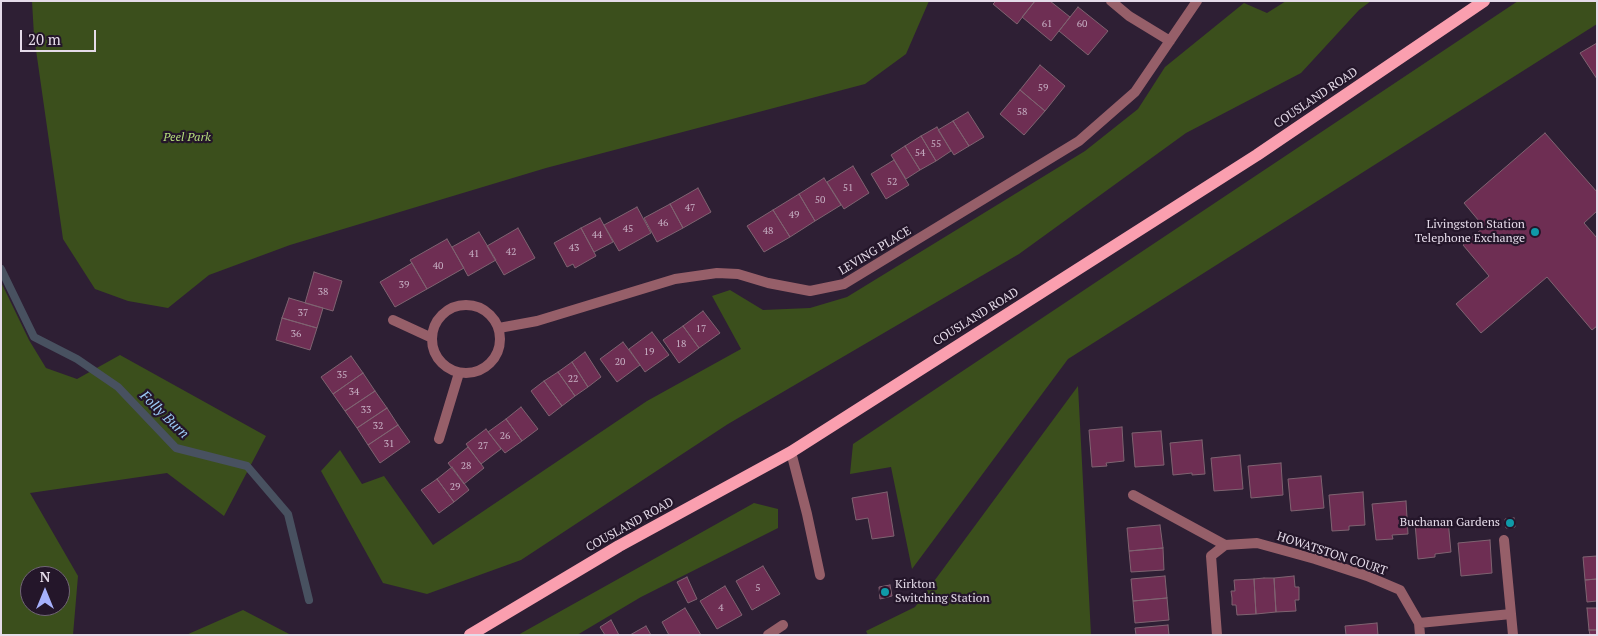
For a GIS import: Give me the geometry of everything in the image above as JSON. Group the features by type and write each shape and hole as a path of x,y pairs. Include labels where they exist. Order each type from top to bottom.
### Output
{"main road":[{"name":"COUSLAND ROAD","path":"470,635 619,546 790,452 1257,155 1484,1"}],"street":[{"path":"1111,1 1129,16 1170,41"},
{"name":"LEVING PLACE","path":"499,328 537,321 675,279 717,273 738,274 768,283 810,291 844,284 1079,141 1135,92 1197,1"},
{"path":"461,305 473,306 484,310 493,317 499,328 501,338 500,348 488,366 469,374 458,373 448,368 439,360 434,350 432,338 434,327 440,316 450,309 461,305"},
{"path":"393,320 432,338"},
{"path":"439,439 458,373"},
{"path":"790,452 807,514 820,575"},
{"path":"1134,495 1225,545 1211,556 1217,635"},
{"path":"1504,540 1513,635"},
{"name":"HOWATSTON COURT","path":"1225,545 1257,543 1315,559 1366,576 1400,590 1419,623 1420,635"},
{"path":"1419,623 1511,614"},
{"path":"768,635 783,625"}],"green space":[{"name":"Peel Park","path":"32,1 929,1 906,54 865,84 546,168 290,245 209,275 168,308 128,301 95,289 63,239 34,36"},
{"path":"1286,1 1371,1 1359,10 1301,73 1186,133 1019,254 728,424 521,560 427,594 383,583 321,471 340,450 362,484 384,476 433,545 647,401 741,349 712,296 730,290 763,310 810,308 847,297 1085,151 1138,109 1165,67 1244,3 1267,13"},
{"path":"1518,1 1597,1 1597,24 1068,359 912,569 891,467 850,474 853,444"},
{"path":"1,282 29,340 46,368 77,379 120,355 266,436 224,516 167,473 30,493 78,576 73,635 1,635"},
{"path":"1078,386 1091,635 868,635 866,631 915,607"},
{"path":"754,503 778,509 778,528 641,597 577,635 518,635"},
{"path":"243,610 291,635 186,635"}],"building":[{"path":"996,1 1035,1 1017,24 993,4"},
{"path":"1035,1 1050,1 1070,17 1051,41 1022,17"},
{"path":"1078,7 1108,31 1088,55 1059,31"},
{"path":"1597,43 1597,79 1580,53"},
{"path":"1040,65 1065,86 1045,111 1020,90"},
{"path":"1020,90 1045,111 1024,135 1000,114"},
{"path":"968,112 984,137 969,146 953,121"},
{"path":"953,121 969,146 954,155 938,130"},
{"path":"937,127 951,151 936,161 921,136"},
{"name":"Livingston Station Telephone Exchange","path":"1545,133 1597,192 1597,211 1584,223 1597,238 1597,326 1592,330 1547,277 1481,333 1456,304 1489,276 1463,245 1484,227 1464,203"},
{"path":"921,136 936,161 920,170 905,146"},
{"path":"905,146 920,170 906,179 891,155"},
{"path":"894,160 909,185 886,199 871,174"},
{"path":"853,166 869,193 844,209 827,182"},
{"path":"824,178 841,205 815,221 799,194"},
{"path":"698,188 711,212 683,228 670,204"},
{"path":"799,194 815,221 790,237 773,210"},
{"path":"670,204 683,228 657,242 644,218"},
{"path":"637,207 651,233 619,251 604,225"},
{"path":"773,210 790,237 764,252 747,226"},
{"path":"600,218 613,242 594,252 581,228"},
{"path":"518,228 535,258 504,275 487,246"},
{"path":"581,228 596,256 575,268 573,264 567,267 554,243"},
{"path":"479,232 496,260 468,276 452,247"},
{"path":"447,239 464,268 427,289 410,260"},
{"path":"412,263 427,289 395,307 380,282"},
{"path":"314,272 342,281 333,311 305,303"},
{"path":"289,298 323,308 317,328 282,318"},
{"path":"703,311 720,333 699,348 683,326"},
{"path":"282,318 317,328 310,350 276,340"},
{"path":"683,326 699,348 679,363 663,340"},
{"path":"652,332 669,355 645,372 629,349"},
{"path":"623,342 640,365 617,382 600,359"},
{"path":"585,352 601,377 588,387 572,362"},
{"path":"351,356 363,373 333,394 321,377"},
{"path":"572,362 588,387 575,396 558,372"},
{"path":"558,372 575,396 562,406 544,381"},
{"path":"363,373 375,391 345,411 333,394"},
{"path":"544,381 562,406 549,416 531,391"},
{"path":"375,391 387,408 357,428 345,411"},
{"path":"521,407 538,429 522,441 506,419"},
{"path":"387,408 398,425 368,445 357,428"},
{"path":"506,419 522,441 505,453 488,432"},
{"path":"398,425 410,442 380,463 368,445"},
{"path":"1122,427 1124,461 1106,463 1107,466 1092,467 1089,430"},
{"path":"486,429 501,449 481,464 466,444"},
{"path":"1161,431 1164,465 1135,467 1132,433"},
{"path":"1202,440 1205,474 1173,475 1170,443"},
{"path":"468,447 484,468 464,484 448,463"},
{"path":"1240,455 1243,489 1214,491 1211,458"},
{"path":"1281,463 1283,495 1251,498 1248,466"},
{"path":"452,467 469,490 454,502 437,479"},
{"path":"1321,476 1324,508 1291,511 1288,479"},
{"path":"437,479 454,502 439,513 421,490"},
{"path":"887,492 894,536 872,539 868,518 856,520 852,498"},
{"path":"1363,492 1365,525 1349,526 1349,530 1332,531 1329,495"},
{"path":"1406,501 1408,534 1392,535 1393,539 1376,540 1372,504"},
{"name":"Buchanan Gardens","path":"1514,518 1515,527 1506,528 1505,519"},
{"path":"1448,520 1451,552 1435,554 1435,557 1418,559 1415,523"},
{"path":"1160,525 1163,548 1129,551 1127,528"},
{"path":"1490,540 1492,573 1461,576 1458,543"},
{"path":"1163,548 1164,570 1131,572 1129,551"},
{"path":"1597,556 1597,579 1585,580 1583,557"},
{"path":"763,566 780,594 752,610 736,581"},
{"path":"1165,576 1167,598 1133,601 1131,579"},
{"path":"1294,576 1295,587 1299,587 1299,600 1295,600 1296,611 1276,612 1274,578"},
{"path":"687,577 697,599 688,603 677,582"},
{"path":"1274,578 1276,612 1256,614 1254,579"},
{"path":"1254,579 1256,614 1237,615 1236,605 1232,605 1231,591 1235,591 1234,580"},
{"path":"1597,579 1597,601 1587,602 1585,580"},
{"name":"Kirkton Switching Station","path":"890,585 892,596 880,599 879,587"},
{"path":"725,586 742,615 717,629 700,601"},
{"path":"1167,598 1169,620 1135,623 1133,601"},
{"path":"685,608 701,635 669,635 662,622"},
{"path":"1587,608 1597,608 1597,630 1589,630"},
{"path":"611,620 619,635 605,635 600,627"},
{"path":"1377,623 1378,635 1346,635 1345,626"},
{"path":"1168,625 1169,635 1136,635 1135,628"},
{"path":"646,626 651,635 630,635"},
{"path":"1589,630 1597,630 1597,635 1590,635"}],"waterway":[{"name":"Folly Burn","path":"1,269 34,337 77,359 118,387 176,448 247,466 288,514 309,600"}],"place":[{"name":"Livingston Station Telephone Exchange","path":"1535,232"},
{"name":"Buchanan Gardens","path":"1510,523"},
{"name":"Kirkton Switching Station","path":"885,592"}]}
